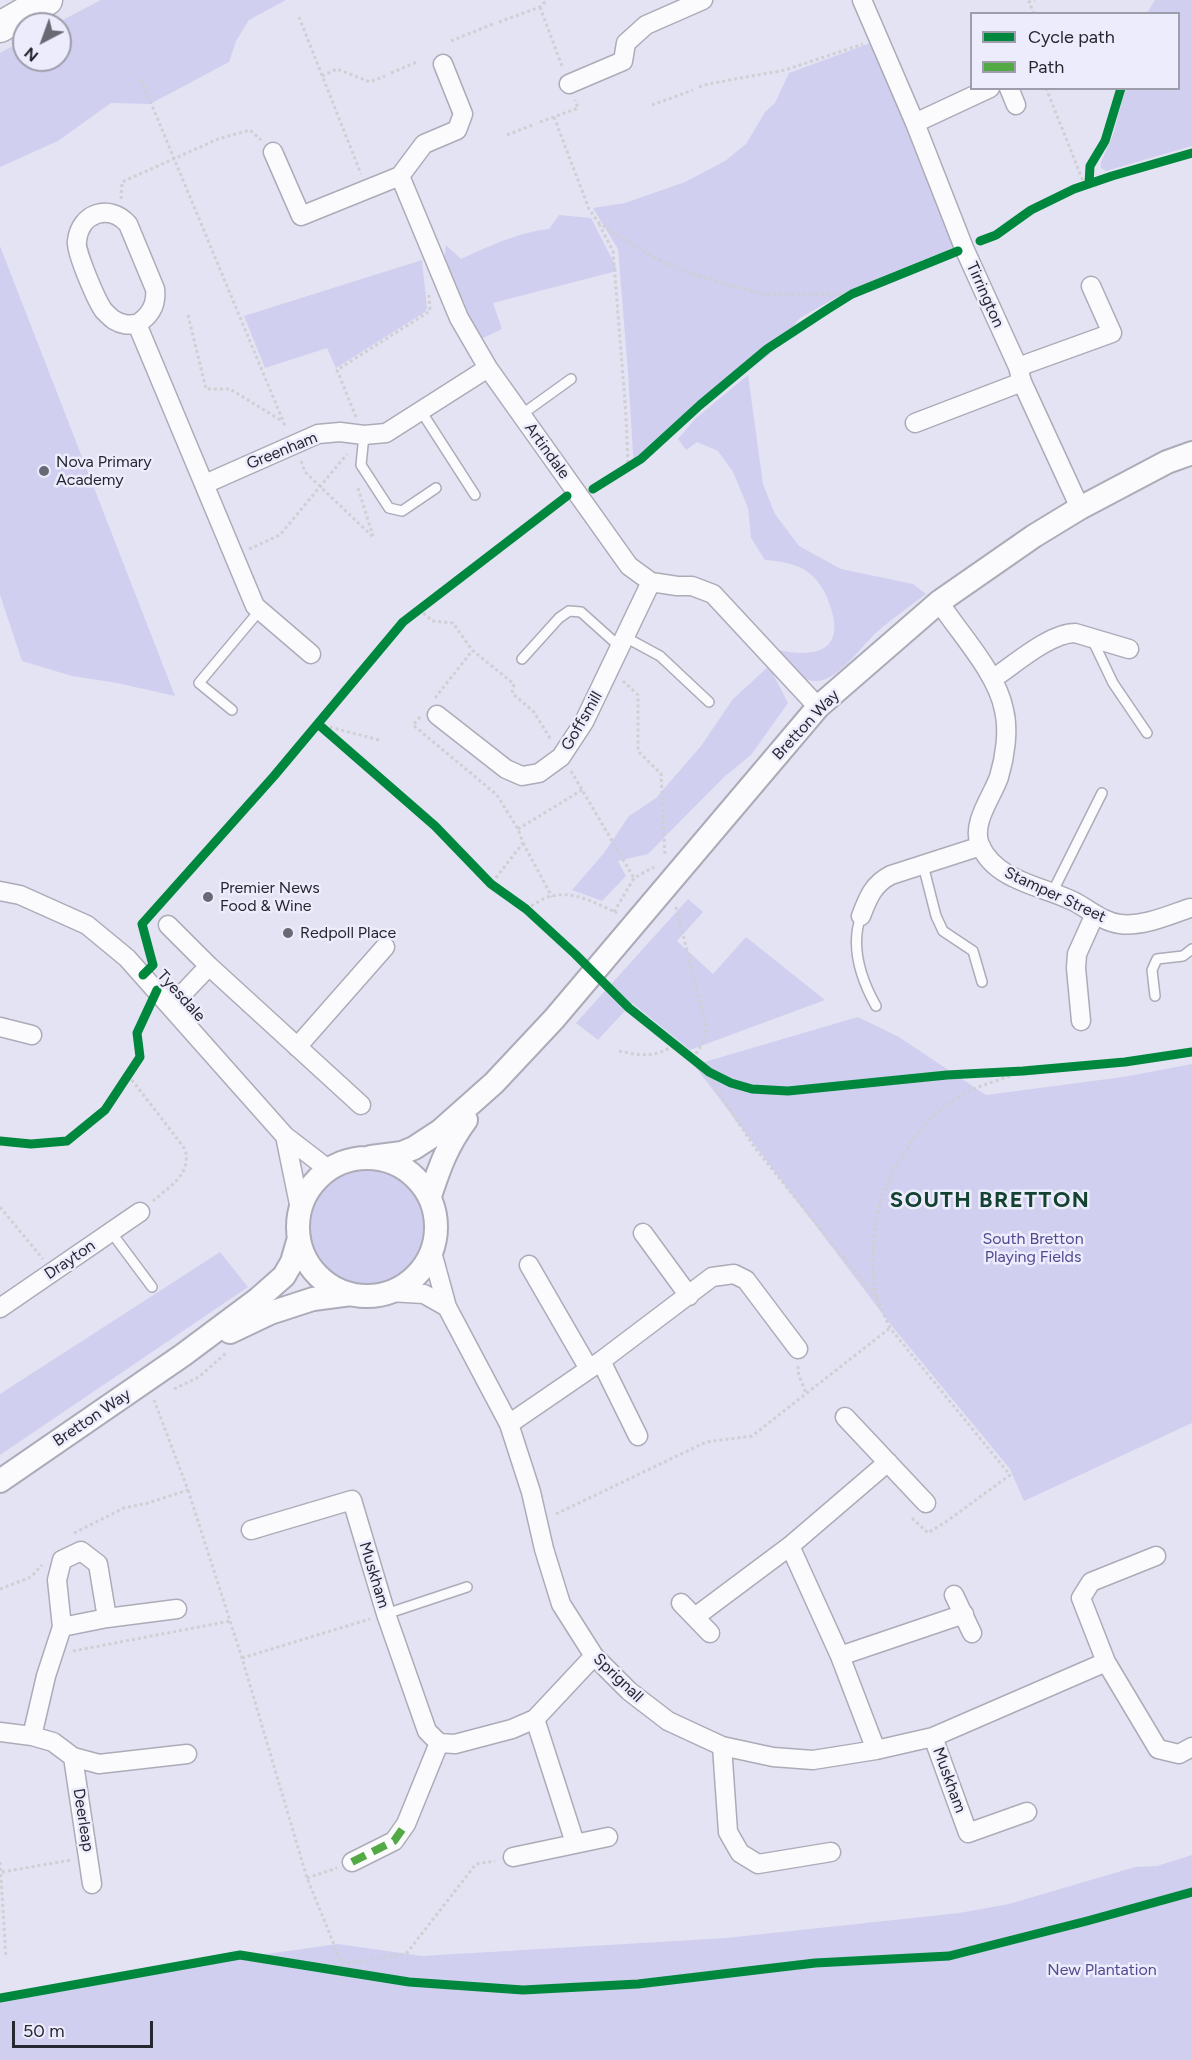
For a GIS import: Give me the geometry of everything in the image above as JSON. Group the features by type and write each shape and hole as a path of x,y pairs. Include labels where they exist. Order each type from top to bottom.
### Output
{"highway":[{"path":"0,27 47,0"}],"street":[{"path":"568,84 623,62 627,43 646,25 703,0"},
{"name":"Tirrington","path":"862,0 915,123 964,248 1080,508"},
{"path":"273,152 300,216 400,176 424,144 457,130 463,114 443,64"},
{"path":"915,123 986,90"},
{"name":"Artindale","path":"400,176 459,318 488,368 629,566 651,582"},
{"path":"109,212 120,216 128,224 155,289 156,298 153,309 137,324 125,325 114,320 105,312 78,252 76,242 79,231 87,220 97,214 109,212"},
{"path":"915,423 1112,333 1091,286"},
{"path":"137,324 255,606 311,654"},
{"name":"Greenham","path":"205,484 318,434 386,433 488,368"},
{"name":"Bretton Way","path":"371,1157 402,1153 414,1148 440,1131 494,1083 554,1019 818,707 939,602 1034,536 1080,508 1167,462 1192,453"},
{"path":"651,582 692,586 713,594 818,707"},
{"name":"Goffsmill","path":"428,712 506,769 522,776 539,773 561,757 584,722 651,582"},
{"path":"861,915 870,894 881,880 981,846 978,836 979,825 999,776 1006,737 1004,710 994,678 939,602"},
{"path":"994,678 1051,639 1069,633 1129,650"},
{"name":"Stamper Street","path":"981,846 991,861 1007,874 1120,924 1138,924 1191,910"},
{"name":"Tyesdale","path":"0,891 20,895 87,925 127,958 285,1136 328,1169"},
{"path":"1081,1021 1076,968 1077,954 1095,914"},
{"path":"168,925 209,966 361,1105"},
{"path":"297,1047 385,947"},
{"name":"Tyesdale","path":"171,1006 209,966"},
{"path":"0,1027 32,1035"},
{"name":"Bretton Way","path":"430,1196 452,1140 494,1083"},
{"name":"Tyesdale","path":"285,1136 300,1209"},
{"path":"371,1157 389,1161 405,1169 419,1181 430,1196 435,1214 436,1234 432,1252 422,1270 407,1284 389,1292 370,1296 351,1294 332,1287 316,1274 305,1257 299,1238 298,1224 300,1209 306,1194 328,1169 349,1160 371,1157"},
{"name":"Drayton","path":"0,1308 140,1212"},
{"path":"643,1233 689,1296"},
{"name":"Bretton Way","path":"0,1481 183,1355 258,1299 284,1276 292,1262 299,1238"},
{"name":"Sprignall","path":"432,1252 447,1307 509,1424 531,1492 561,1604 594,1656 629,1691 668,1721 722,1746 773,1757 813,1760 876,1750 933,1737 1106,1662"},
{"path":"529,1265 595,1365 638,1436"},
{"path":"509,1424 595,1365 712,1277 734,1274 746,1280 798,1349"},
{"path":"389,1292 424,1294 447,1307"},
{"name":"Bretton Way","path":"183,1355 270,1313 314,1299 351,1294"},
{"path":"845,1417 926,1503"},
{"path":"695,1617 790,1546 888,1462"},
{"name":"Muskham","path":"251,1530 351,1500 386,1614 427,1731 440,1743"},
{"path":"790,1546 840,1656 876,1750"},
{"path":"32,1736 46,1676 62,1627 57,1580 62,1560 81,1551 99,1564 108,1618"},
{"path":"1156,1556 1091,1582 1081,1598 1106,1662 1158,1749 1179,1754 1192,1747"},
{"path":"954,1595 972,1633"},
{"path":"681,1603 711,1633"},
{"path":"62,1627 177,1609"},
{"path":"840,1656 964,1614"},
{"path":"352,1862 394,1841 406,1824 440,1743 455,1744 512,1729 535,1719 594,1656"},
{"path":"535,1719 575,1843"},
{"path":"0,1732 32,1736 53,1743 74,1757 99,1764 187,1754"},
{"name":"Muskham","path":"933,1737 968,1833 1027,1812"},
{"path":"722,1746 728,1832 741,1853 758,1864 831,1852"},
{"name":"Deerleap","path":"74,1757 92,1884"},
{"path":"513,1857 608,1837"}],"lane":[{"path":"521,415 571,379"},
{"path":"421,411 475,495"},
{"path":"364,435 361,465 389,508 402,511 436,488"},
{"path":"232,710 199,683 260,610"},
{"path":"522,659 559,618 569,610 580,612 623,642 660,656 710,702"},
{"path":"1091,638 1113,683 1147,733"},
{"path":"1052,893 1102,792"},
{"path":"923,865 942,931 973,951 982,982"},
{"path":"861,915 856,930 856,943 866,989 876,1006"},
{"path":"1155,996 1152,970 1157,959 1183,956 1192,949"},
{"path":"111,1232 152,1287"},
{"path":"386,1614 467,1587"}],"path":[{"path":"499,22 540,7 547,0"},
{"path":"1033,12 1029,2 1035,0"},
{"path":"298,17 367,189"},
{"path":"451,41 493,24"},
{"path":"699,87 785,70 879,38"},
{"path":"391,73 417,62"},
{"path":"322,76 337,69 370,82 385,76"},
{"path":"141,79 305,472 374,537"},
{"path":"652,105 693,90"},
{"path":"1047,90 1085,186"},
{"path":"554,117 590,209 613,251 628,467"},
{"path":"507,135 535,124"},
{"path":"120,216 122,182 218,139 250,130 273,152"},
{"path":"1074,189 1089,184 1090,166"},
{"path":"598,222 662,261 702,277 762,294 856,292"},
{"path":"364,435 337,370 430,311 429,292"},
{"path":"836,304 856,292"},
{"path":"188,315 206,389 231,389 284,422"},
{"path":"234,556 280,535 347,454"},
{"path":"619,473 641,459"},
{"path":"411,616 428,602"},
{"path":"419,609 432,621 453,623 472,650 514,684 512,693 534,712 634,878"},
{"path":"472,650 428,712 413,725 497,795 518,829 552,897"},
{"path":"609,670 638,695 638,751 661,774 665,861"},
{"path":"311,733 322,720"},
{"path":"322,720 336,740"},
{"path":"322,720 379,740"},
{"path":"518,829 582,790"},
{"path":"491,884 523,843"},
{"path":"483,876 500,890"},
{"path":"526,909 547,898 566,894 584,898 621,915"},
{"path":"518,903 535,917"},
{"path":"676,904 706,1025 704,1043 692,1059"},
{"path":"665,1037 709,1072 724,1079"},
{"path":"619,1051 647,1056 662,1053 675,1045"},
{"path":"123,1083 134,1066"},
{"path":"991,1073 1035,1070"},
{"path":"877,1299 872,1263 882,1198 896,1166 916,1134 936,1114 963,1094 1023,1071"},
{"path":"709,1072 716,1088 755,1148 877,1299 890,1329 1010,1475 928,1533 913,1519 926,1503"},
{"path":"129,1074 185,1149 188,1159 185,1170 140,1212"},
{"path":"0,1207 54,1272"},
{"path":"538,1523 706,1442 753,1436 890,1329"},
{"path":"171,1389 199,1377 235,1346"},
{"path":"798,1349 799,1376 806,1393"},
{"path":"153,1398 188,1490 242,1658 307,1878 342,1964 406,1954 476,1864 513,1857"},
{"path":"70,1535 124,1508 188,1490"},
{"path":"0,1590 30,1577 46,1560"},
{"path":"242,1658 386,1614"},
{"path":"53,1655 230,1621"},
{"path":"2,1872 88,1857"},
{"path":"0,1862 6,1958"},
{"path":"307,1878 352,1862"},
{"path":"330,1969 352,1973"}],"green space":[{"path":"101,0 286,0 249,20 236,41 229,62 150,104 111,103 58,141 0,167 0,53 12,46 12,72 72,72 72,15"},
{"path":"1155,0 1192,0 1192,146 1106,171 1101,168 1101,162 1113,135 1125,90 1180,90 1180,12 1148,12"},
{"path":"873,42 959,245 848,291 800,318 771,353 701,408 634,469 618,249 593,208 625,203 685,182 725,161 746,144 765,112 775,103 789,73"},
{"path":"559,215 591,218 617,271 493,303 502,329 479,340 444,262 446,245 461,259 515,236 549,229"},
{"path":"0,246 175,696 72,676 22,661 0,595"},
{"path":"422,260 427,308 425,312 336,368 327,348 265,368 244,316"},
{"path":"748,375 763,484 775,514 799,546 841,569 913,584 926,594 884,626 834,675 817,681 799,675 778,650 805,653 816,651 825,647 831,640 834,619 823,589 805,570 786,563 765,560 751,538 748,508 733,472 718,451 697,442 686,450 678,439 696,418"},
{"path":"769,666 788,703 751,755 724,777 648,854 618,861 626,876 602,901 572,890 604,853 629,816 656,798 701,746 733,699"},
{"path":"688,899 703,912 677,941 713,974 746,937 825,1000 690,1050 632,1003 598,1040 576,1023"},
{"name":"South Bretton Playing Fields","path":"858,1017 899,1037 986,1095 1123,1077 1192,1064 1192,1423 1024,1501 1010,1469 891,1325 694,1065"},
{"path":"367,1158 393,1163 416,1178 431,1201 436,1227 431,1253 416,1276 393,1291 367,1296 341,1291 318,1276 303,1253 298,1227 303,1201 318,1178 341,1163"},
{"path":"220,1252 248,1287 0,1455 0,1394"},
{"name":"New Plantation","path":"1192,1855 1192,2060 0,2060 0,1998 114,1975 338,1944 422,1956 726,1938 959,1913 1009,1904 1135,1867 1157,1866"}],"marked path":[{"path":"352,1862 394,1841 406,1824"}],"cycle path":[{"path":"1089,184 1090,166 1105,141 1120,90"},
{"path":"980,241 996,235 1031,210 1074,189 1192,153"},
{"path":"593,489 641,459 700,405 767,349 828,309 852,294 958,251"},
{"path":"143,975 153,965 142,924 274,776 403,622 567,496"},
{"path":"318,724 435,826 491,884 526,909 629,1008 709,1072 731,1083 752,1089 788,1091 947,1075 1125,1062 1192,1052"},
{"path":"0,1141 31,1144 67,1141 105,1110 140,1057 137,1033 157,990"},
{"path":"0,1998 240,1955 409,1982 523,1990 638,1984 815,1963 949,1956 1192,1892"}],"place":[{"name":"Nova Primary Academy","path":"44,471"},
{"name":"Premier News Food & Wine","path":"208,897"},
{"name":"Redpoll Place","path":"288,933"}],"district":[{"name":"SOUTH BRETTON","path":"990,1201"}]}
